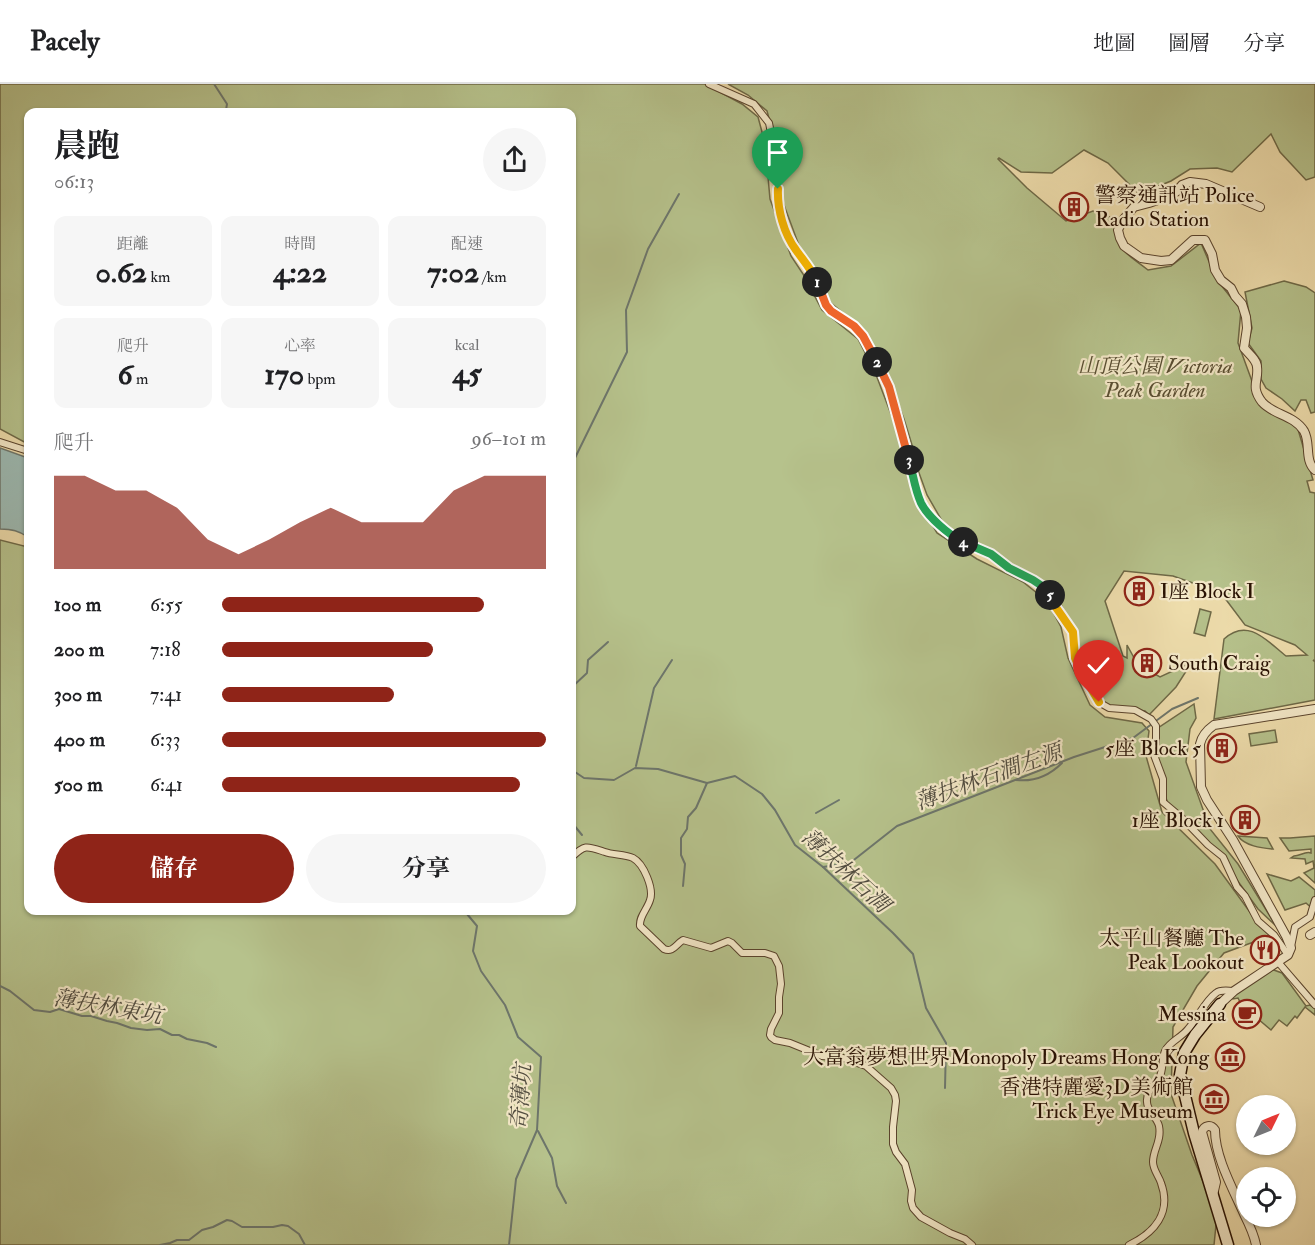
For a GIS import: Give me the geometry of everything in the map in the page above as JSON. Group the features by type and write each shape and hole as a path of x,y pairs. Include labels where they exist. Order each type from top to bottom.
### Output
{"main road":[{"path":"1220,1004 1195,1035 1185,1053 1179,1075 1228,1245"}],"street":[{"path":"709,84 753,103 769,123 771,152 778,183 777,201 788,235 815,278 826,305 831,311 854,326 863,336 881,370 891,394 923,507 945,531 955,538 991,554 1009,568 1045,588 1073,632 1075,658 1099,702 1107,708 1133,710 1148,716 1156,726 1154,755 1163,779 1163,802 1223,857 1237,887 1245,896 1258,921 1289,952"},
{"path":"1260,207 1206,184 1190,182 1182,185 1169,196 1134,207 1122,221 1118,230 1124,246 1142,258 1161,261 1171,260 1193,240 1205,240 1212,254 1215,270 1242,304 1246,317 1244,348 1256,363 1257,393 1264,404 1302,428 1308,442 1310,464 1315,470"},
{"path":"0,442 24,450"},
{"path":"1289,952 1286,936 1201,787 1200,744 1205,733 1214,725 1315,709"},
{"path":"576,853 582,848 588,847 635,859 645,873 651,893 650,901 640,920 640,926 667,951 672,950 684,940 711,948 728,941 742,953 771,953 779,966 781,984 778,997 779,1013 771,1029 771,1037 822,1056 843,1058 866,1066 891,1089 895,1095 896,1104 892,1127 893,1144 905,1164 911,1187 913,1209 919,1215 967,1240 972,1245"},
{"path":"1220,1004 1234,991 1289,952 1295,928 1310,917 1315,900"},
{"path":"1278,962 1315,1005"},
{"path":"1129,1245 1155,1226 1163,1212 1163,1190 1153,1164 1159,1139 1159,1125 1147,1101 1151,1088 1161,1074 1165,1052 1171,1043 1189,1029 1214,994 1221,991 1234,991"},
{"path":"1213,1195 1216,1182 1203,1135 1203,1129 1208,1126 1213,1128 1227,1176 1253,1233 1256,1245"}],"green space":[{"path":"0,84 705,84 742,104 758,117 765,143 770,199 791,256 822,310 858,339 875,372 894,422 917,499 937,533 977,559 1023,582 1047,601 1061,627 1068,658 1090,705 1105,717 1142,723 1149,731 1146,756 1162,812 1215,864 1270,936 1224,953 1197,986 1173,1027 1171,1094 1192,1155 1217,1215 1214,1245 0,1245 0,540 24,546 24,915 576,915 576,108 24,108 24,442 0,429"},
{"name":"山頂公園 Victoria Peak Garden","path":"728,84 1315,84 1315,177 1306,180 1280,152 1271,134 1232,172 1217,168 1190,169 1171,181 1139,194 1108,163 1084,150 1052,173 1021,172 998,159 1027,188 1066,221 1093,211 1118,220 1119,239 1124,250 1148,270 1171,266 1201,243 1217,280 1241,310 1238,343 1260,403 1297,426 1313,480 1307,481 1310,492 1315,493 1315,661 1313,660 1315,662 1315,700 1214,719 1224,639 1241,630 1249,631 1264,638 1286,656 1307,655 1295,645 1245,625 1221,593 1173,576 1124,571 1105,601 1123,656 1127,658 1127,645 1138,665 1160,677 1192,662 1176,687 1149,715 1145,711 1109,706 1098,698 1078,655 1071,624 1055,593 1029,573 982,549 945,526 927,495 904,419 884,367 866,332 831,303 801,251 781,197 775,141 767,111 748,95"},
{"path":"1284,281 1306,287 1315,293 1315,412 1311,413 1306,400 1301,400 1295,411 1266,388 1261,379 1261,361 1248,343 1252,328 1245,292"},
{"path":"1200,609 1211,612 1205,636 1194,633"},
{"path":"1194,704 1196,718 1190,729 1186,762 1210,829 1238,864 1276,926 1258,909 1221,858 1169,808 1154,756 1158,728"},
{"path":"1275,730 1277,742 1251,746 1249,734"},
{"path":"1238,836 1267,838 1273,849 1249,844"},
{"path":"1315,836 1315,883 1304,873 1314,868 1313,861 1306,864 1305,859 1291,858 1311,853 1311,849 1289,851 1280,838"},
{"path":"1267,874 1291,881 1299,877 1315,890 1315,911 1306,903 1285,910"},
{"path":"1271,969 1282,973 1306,1006 1310,1005 1315,1008 1315,1015 1305,1007 1287,1026 1279,1020 1271,1030 1251,1013 1256,1006 1243,1008 1238,998 1233,999 1232,996"}],"water":[{"path":"0,448 24,457 24,534 0,529"}],"waterway":[{"path":"214,84 227,104 226,108"},
{"path":"576,456 627,352 626,310 648,249 679,194"},
{"path":"576,683 587,673 588,660 608,642"},
{"path":"636,766 654,688 672,660"},
{"name":"薄扶林石澗左源","path":"823,867 850,863 897,826 1074,757 1133,738 1172,709 1198,698"},
{"path":"1016,780 1041,777 1062,763"},
{"name":"薄扶林石澗","path":"576,773 584,778 614,780 635,768 658,769 707,783 735,776 762,794 775,810 795,845 823,867 913,954 926,1008 946,1043 945,1088"},
{"path":"683,886 685,864 681,855 681,838 687,829 688,817 696,808 707,783"},
{"path":"816,813 839,800"},
{"path":"576,828 582,835"},
{"name":"奇薄坑","path":"468,915 477,926 473,951 481,971 505,1005 518,1037 541,1057 537,1130 516,1179 509,1245"},
{"name":"薄扶林東坑","path":"0,986 34,1010 50,1012 59,1009 131,1028 160,1029 172,1035 179,1035 216,1047"},
{"path":"538,1131 552,1158 557,1186 566,1203"},
{"path":"160,1245 177,1240 189,1240 202,1230 227,1220 242,1227 288,1226 299,1234 305,1245"}],"place":[{"name":"警察通訊站 Police Radio Station","path":"1074,207"},
{"name":"I座 Block I","path":"1139,591"},
{"name":"South Craig","path":"1147,663"},
{"name":"5座 Block 5","path":"1222,748"},
{"name":"1座 Block 1","path":"1245,820"},
{"name":"太平山餐廳 The Peak Lookout","path":"1265,950"},
{"name":"Messina","path":"1247,1014"},
{"name":"大富翁夢想世界Monopoly Dreams Hong Kong","path":"1230,1057"},
{"name":"香港特麗愛3D美術館 Trick Eye Museum","path":"1214,1099"}],"route":[{"path":"778,189 777,201 788,235 815,278 826,305 831,311 854,326 863,336 889,387 923,507 945,531 955,538 991,554 1049,593 1073,632 1075,658 1099,702"}]}
